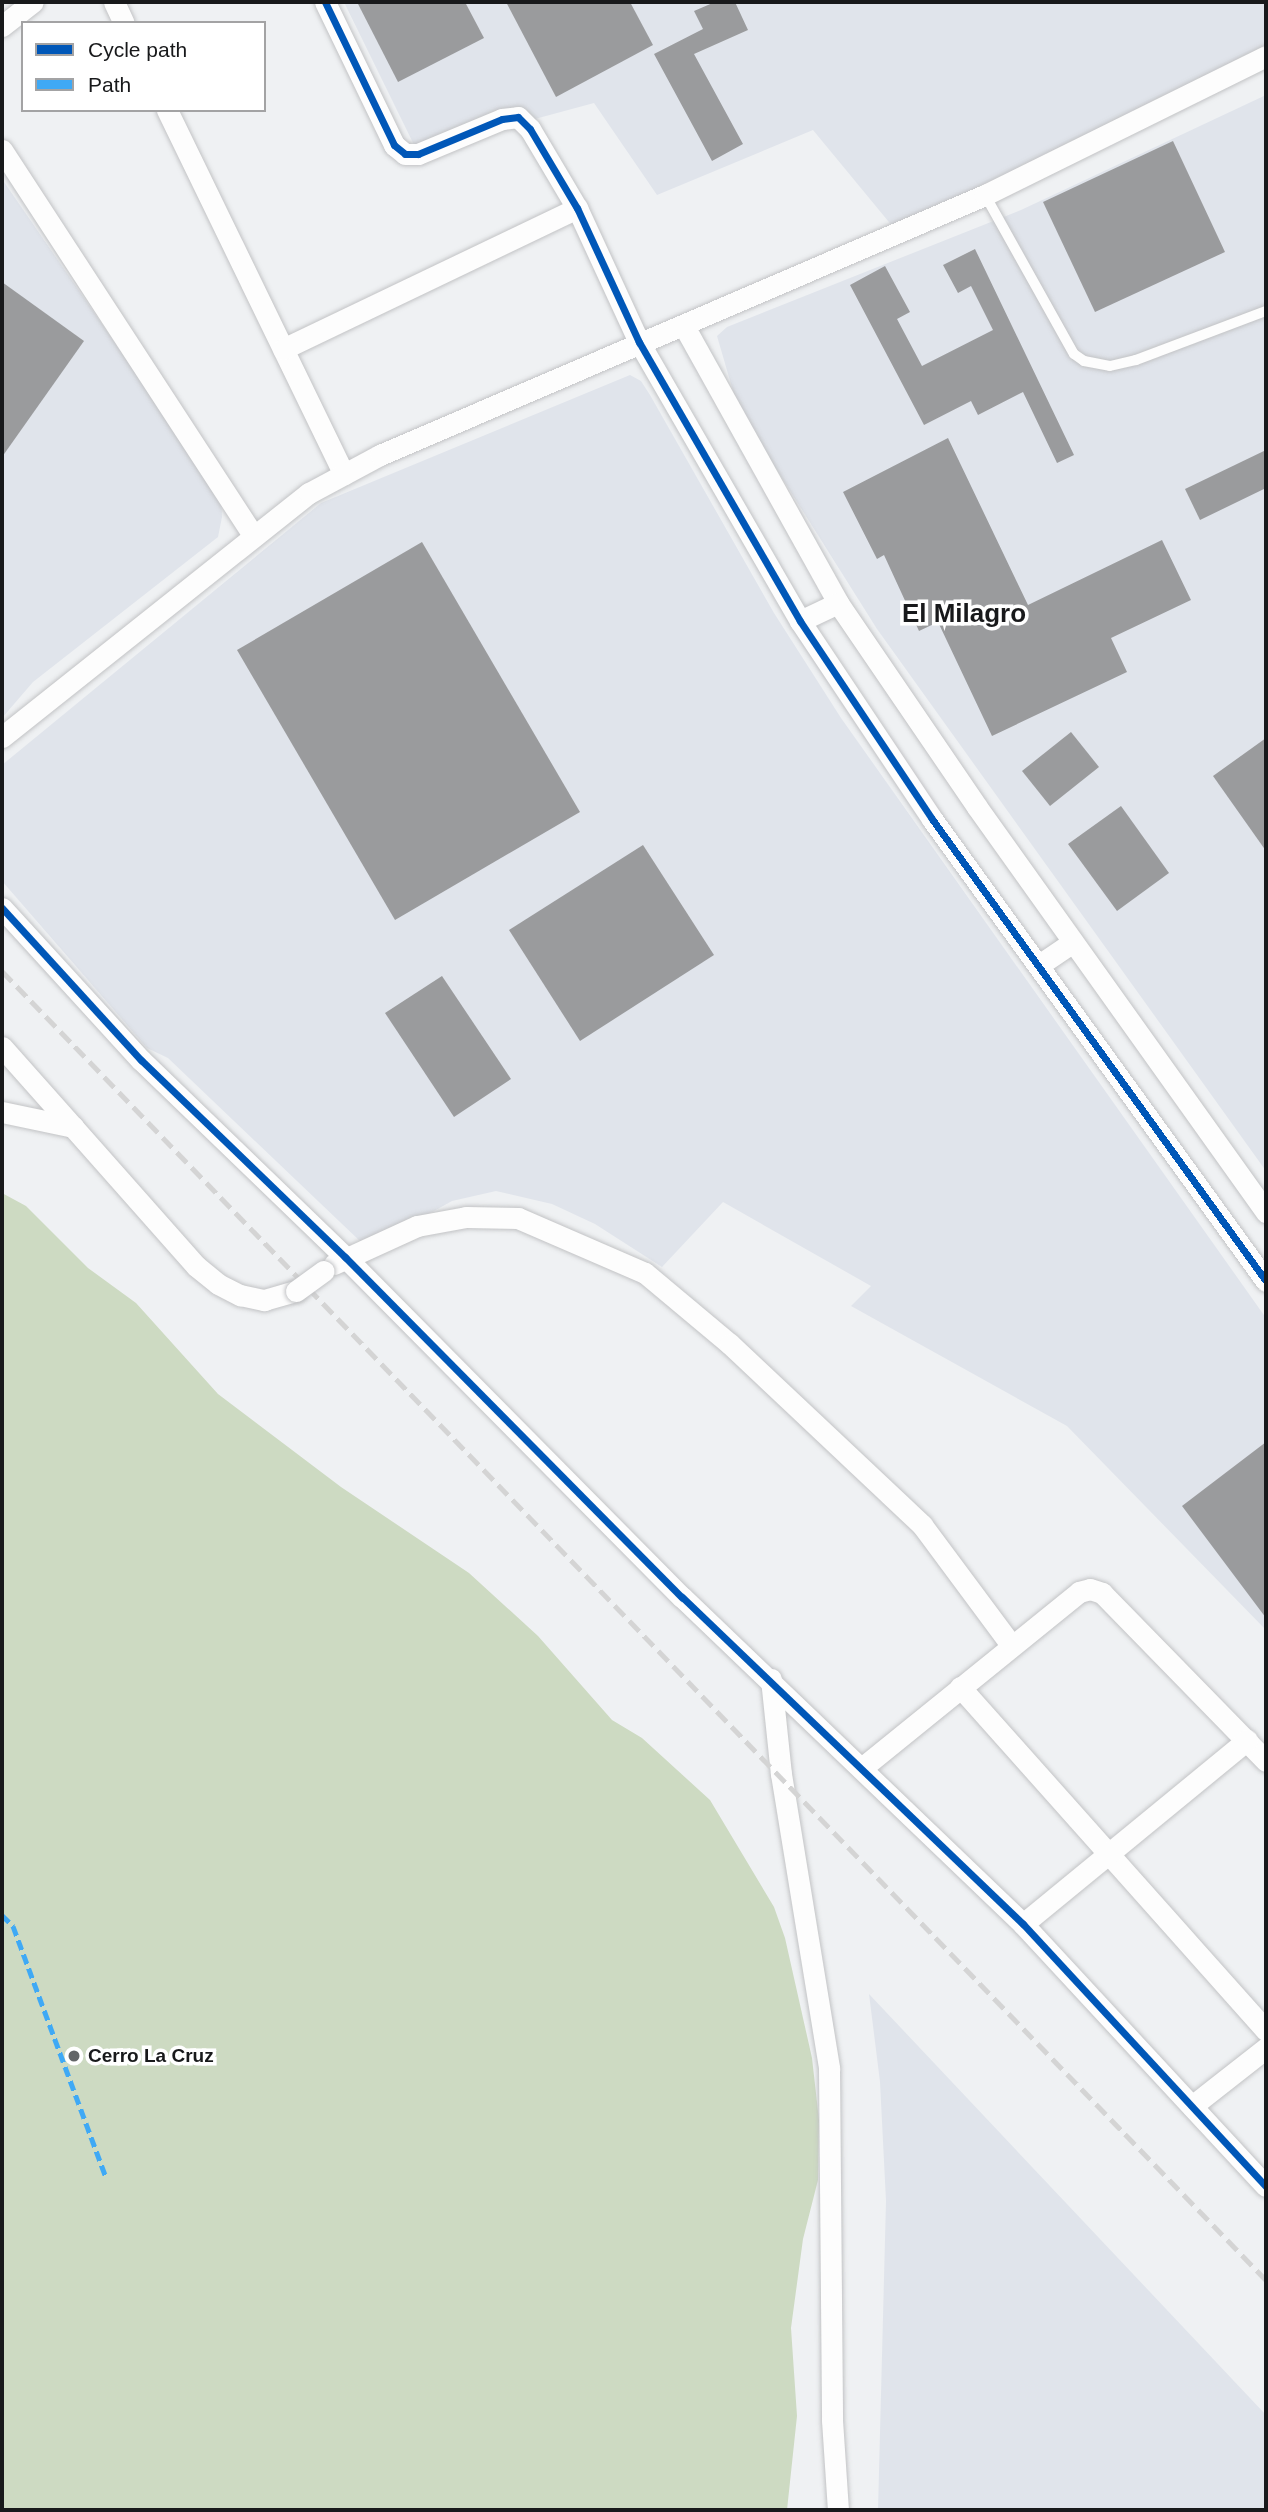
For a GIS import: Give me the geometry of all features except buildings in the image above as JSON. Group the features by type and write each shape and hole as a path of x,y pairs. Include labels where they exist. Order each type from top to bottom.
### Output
{"street":[{"path":"2,26 33,2"},
{"path":"114,2 123,21"},
{"path":"325,2 394,145 405,154 418,155 502,119 518,117 577,208 639,342 800,621 932,818 1265,1275"},
{"path":"2,737 309,493 344,474 639,342 684,326 985,195 1266,56"},
{"path":"168,112 344,474"},
{"path":"2,150 254,536"},
{"path":"284,349 577,208"},
{"path":"684,326 838,603 1073,942 1266,1212"},
{"path":"800,621 838,603"},
{"path":"2,908 141,1060 345,1257 682,1597 863,1766 1023,1924 1266,2186"},
{"path":"1039,965 1073,942"},
{"path":"2,1047 197,1266 218,1284 240,1296 264,1300 296,1291 345,1257 417,1226 466,1217 518,1218 645,1273 730,1344 922,1525 1011,1645"},
{"path":"2,1112 72,1127"},
{"path":"863,1766 1011,1645 1079,1592 1090,1589 1102,1594 1266,1761"},
{"path":"771,1679 781,1774 829,2068 832,2420 838,2510"},
{"path":"960,1687 1266,2031"},
{"path":"1023,1924 1247,1740"},
{"path":"1192,2106 1266,2048"}],"lane":[{"path":"985,195 1074,354 1084,360 1110,366 1136,360 1266,311"}],"shaded area":[{"path":"344,2 1266,2 1266,48 1008,180 893,227 813,130 657,195 594,103 417,151"},
{"path":"1266,95 1266,1171 877,629 738,408 717,336 727,327 1021,210"},
{"path":"2,179 221,497 222,517 218,537 33,682 2,718"},
{"path":"630,375 641,381 650,395 774,613 841,718 1266,1318 1266,1630 1067,1426 851,1306 871,1286 723,1202 662,1267 595,1224 552,1204 496,1191 452,1201 380,1241 362,1243 168,1058 147,1048 2,881 2,765 321,503"},
{"path":"869,1994 1266,2415 1266,2510 878,2510 886,2201 880,2082"}],"green space":[{"path":"2,1193 26,1206 88,1268 136,1303 218,1394 341,1487 469,1573 538,1636 612,1720 642,1738 710,1800 774,1907 785,1938 812,2058 819,2120 818,2180 803,2239 791,2328 797,2416 787,2510 2,2510"}],"railway":[{"path":"2,971 1266,2280"}],"marked path":[{"path":"2,1915 13,1926 106,2177"}],"cycle path":[{"path":"325,2 394,145 405,154 418,154 502,119 518,117 530,129 577,208 639,342 800,621 932,819 1266,1281"},
{"path":"2,908 141,1060 345,1257 682,1597 1023,1924 1266,2186"}],"place":[{"name":"Cerro La Cruz","path":"74,2056"}],"district":[{"name":"El Milagro","path":"964,614"}]}
